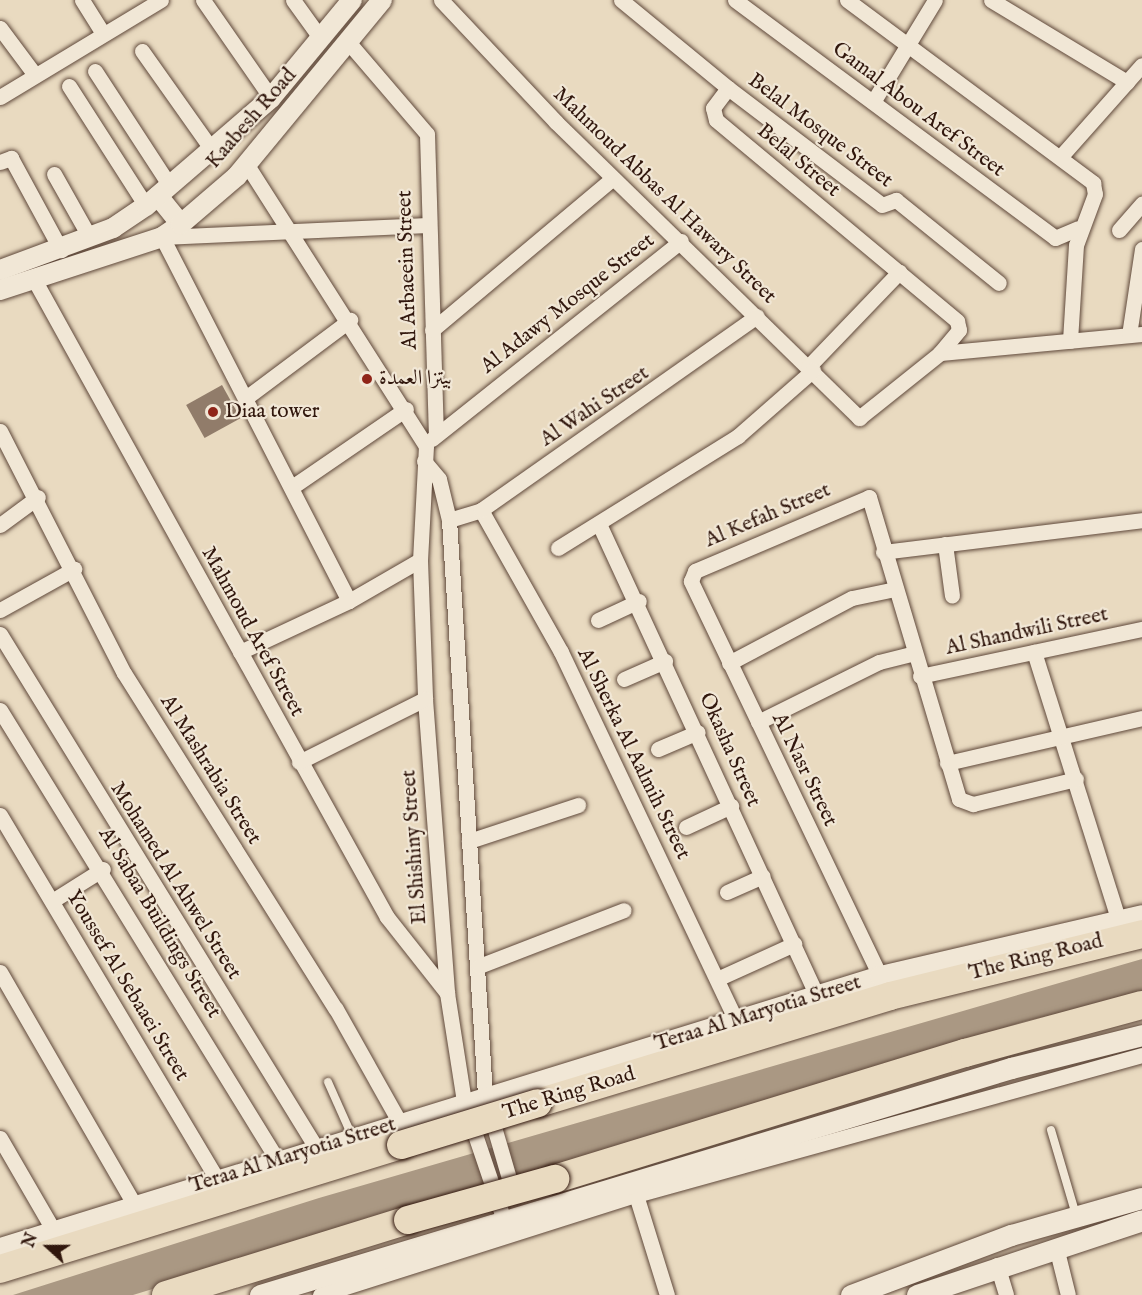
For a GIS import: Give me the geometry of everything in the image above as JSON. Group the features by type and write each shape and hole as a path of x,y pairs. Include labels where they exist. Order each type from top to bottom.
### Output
{"highway":[{"name":"The Ring Road","path":"0,1269 890,996 1130,926"},
{"path":"166,1295 965,1053 1142,1005"}],"main road":[{"name":"Teraa Al Maryotia Street","path":"0,1248 400,1123 487,1102 880,976 1130,926 1142,915"},
{"path":"260,1295 512,1216 1011,1068 1142,1035"},
{"path":"851,1295 933,1262 1142,1198"},
{"path":"917,1295 957,1288 997,1265 1142,1220"}],"street":[{"path":"82,0 104,33"},
{"path":"203,0 272,98"},
{"path":"293,0 321,39"},
{"name":"Kaabesh Road","path":"0,270 90,238 158,196 272,98 352,0"},
{"name":"Kaabesh Road","path":"0,290 35,281 162,237 181,224 247,165 381,0"},
{"name":"Mahmoud Abbas Al Hawary Street","path":"441,0 614,178 862,419 940,353"},
{"path":"621,0 728,88"},
{"name":"Gamal Abou Aref Street","path":"735,0 1055,238 1078,228"},
{"path":"847,0 1062,155 1095,188 1078,228 1070,341"},
{"path":"873,102 935,0"},
{"path":"991,0 1127,82"},
{"path":"0,97 156,1"},
{"path":"0,28 35,75"},
{"name":"Al Arbaeein Street","path":"348,43 427,134 425,174 432,330 429,447"},
{"path":"142,51 212,150"},
{"path":"1062,155 1142,65"},
{"path":"95,71 158,196"},
{"path":"69,86 181,224"},
{"name":"Belal Street","path":"728,88 713,108 717,120 959,323 958,333 940,353"},
{"name":"Belal Mosque Street","path":"728,88 882,206 896,200 999,283"},
{"path":"2,160 11,158 60,250"},
{"path":"247,165 350,320 429,447 439,479 449,520 487,1102 512,1216"},
{"path":"54,174 90,238"},
{"path":"432,330 614,178"},
{"path":"1119,230 1142,204"},
{"path":"349,602 247,398 162,237 292,235 428,225"},
{"name":"Al Adawy Mosque Street","path":"429,447 681,241"},
{"path":"940,353 1135,335 1142,249"},
{"path":"558,548 747,430 811,369 899,272"},
{"name":"Mahmoud Aref Street","path":"35,281 299,762 387,917 447,993"},
{"name":"Al Wahi Street","path":"449,520 481,510 757,316"},
{"path":"247,398 350,320"},
{"path":"292,487 406,410"},
{"name":"Al Mashrabia Street","path":"1,435 38,497 124,673 336,1009 400,1123"},
{"name":"El Shishiny Street","path":"429,447 420,560 425,699 447,993 466,1107 512,1216"},
{"path":"0,525 38,497"},
{"name":"Al Kefah Street","path":"691,582 699,569 869,497 883,552"},
{"name":"Al Sherka Al Aalmih Street","path":"481,510 561,652 736,1021"},
{"path":"1076,779 965,804 947,763 883,552 1142,520"},
{"name":"Okasha Street","path":"598,524 639,602 818,996"},
{"path":"945,544 952,596"},
{"path":"240,652 349,602 420,560"},
{"path":"0,610 74,569"},
{"name":"Al Nasr Street","path":"691,582 880,976"},
{"path":"729,663 852,598 895,589"},
{"path":"598,620 639,602"},
{"name":"Al Shandwili Street","path":"920,676 1142,629"},
{"name":"Mohamed Al Ahwel Street","path":"0,634 317,1149"},
{"path":"1034,652 1059,735 1130,926"},
{"path":"758,722 879,662 914,653"},
{"path":"624,679 665,661"},
{"path":"299,762 425,699"},
{"name":"Al Sabaa Buildings Street","path":"0,710 103,869 278,1161"},
{"path":"947,763 1059,735 1142,718"},
{"path":"658,749 698,732"},
{"path":"469,841 578,805"},
{"path":"686,827 731,806"},
{"name":"Youssef Al Sebaaei Street","path":"0,815 218,1180"},
{"path":"52,901 103,869"},
{"path":"727,892 763,876"},
{"path":"479,966 624,910"},
{"path":"717,979 794,944"},
{"path":"0,972 135,1206"},
{"path":"320,1295 636,1195 1142,1055"},
{"path":"460,1073 484,1067"},
{"path":"0,1138 54,1231"},
{"path":"636,1195 667,1295"},
{"path":"1056,1246 1068,1295"},
{"path":"997,1265 1006,1295"}],"lane":[{"path":"328,1082 353,1138"},
{"path":"1051,1131 1076,1217"}],"shaded area":[{"path":"1142,959 1142,994 1026,1021 133,1295 13,1295 319,1198"}],"building":[{"name":"Diaa tower","path":"222,385 240,418 205,438 186,405"}],"place":[{"name":"بيتزا العمدة","path":"367,379"},
{"name":"Diaa tower","path":"213,412"}]}
